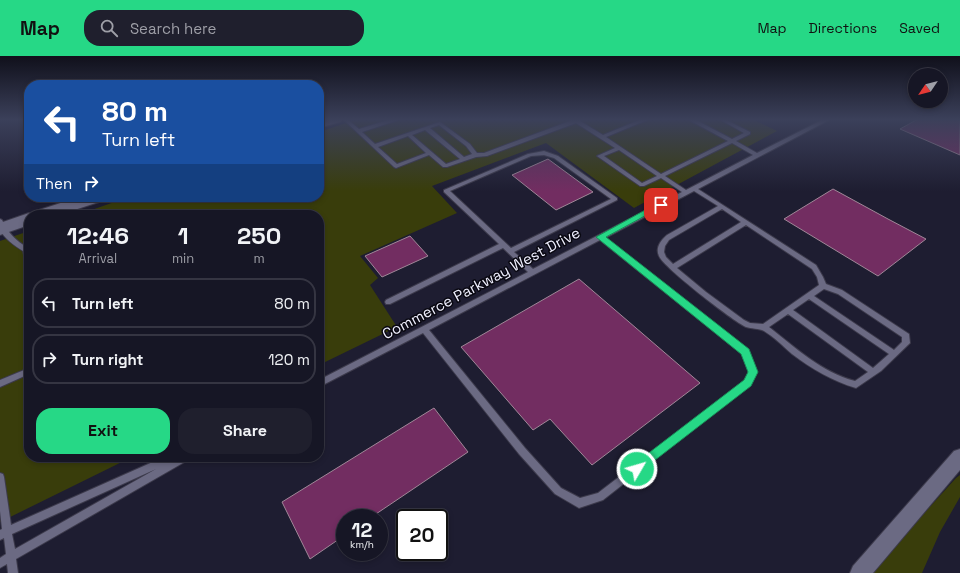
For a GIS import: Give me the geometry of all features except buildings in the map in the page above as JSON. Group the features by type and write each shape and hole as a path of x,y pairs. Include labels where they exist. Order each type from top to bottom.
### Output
{"street":[{"path":"71,210 86,202"},
{"path":"1,226 24,220"},
{"path":"860,573 960,457"}],"lane":[{"path":"372,143 396,166 430,153"},
{"path":"375,146 383,143"},
{"path":"419,143 445,166 475,155 485,155 515,143"},
{"path":"444,143 463,159"},
{"path":"466,143 475,155"},
{"path":"611,143 685,192"},
{"path":"619,148 600,156 642,185 728,143"},
{"path":"736,143 756,155"},
{"name":"Commerce Parkway West Drive","path":"324,381 779,143"},
{"path":"510,251 615,199 556,158 544,153 530,155 446,191 532,272"},
{"path":"693,188 814,268 820,277 823,286"},
{"path":"722,206 664,241 661,248 663,258 705,294 748,325 764,327 825,372 842,382 856,385 906,343 906,336 840,292 823,286"},
{"path":"673,266 746,222"},
{"path":"1,226 16,244 24,249"},
{"path":"424,329 522,451 558,490 579,503 600,497 748,383 753,372 745,352 600,237"},
{"path":"388,302 503,245"},
{"path":"764,327 823,286"},
{"path":"809,296 894,354"},
{"path":"788,310 873,372"},
{"path":"0,384 24,373"},
{"path":"4,534 162,462"},
{"path":"0,563 176,462"},
{"path":"0,477 4,534 13,573"}],"green space":[{"path":"324,143 546,143 432,186 457,213 360,256 378,278 370,285 397,327 324,363 324,210 91,210 115,202 324,202"},
{"path":"546,143 754,143 634,208"},
{"path":"24,233 24,462 122,462 0,522 0,241"},
{"path":"960,475 960,497 940,532 922,573 870,573 956,478"}],"route":[{"path":"637,469 748,383 753,372 745,352 600,237 661,205"}]}
